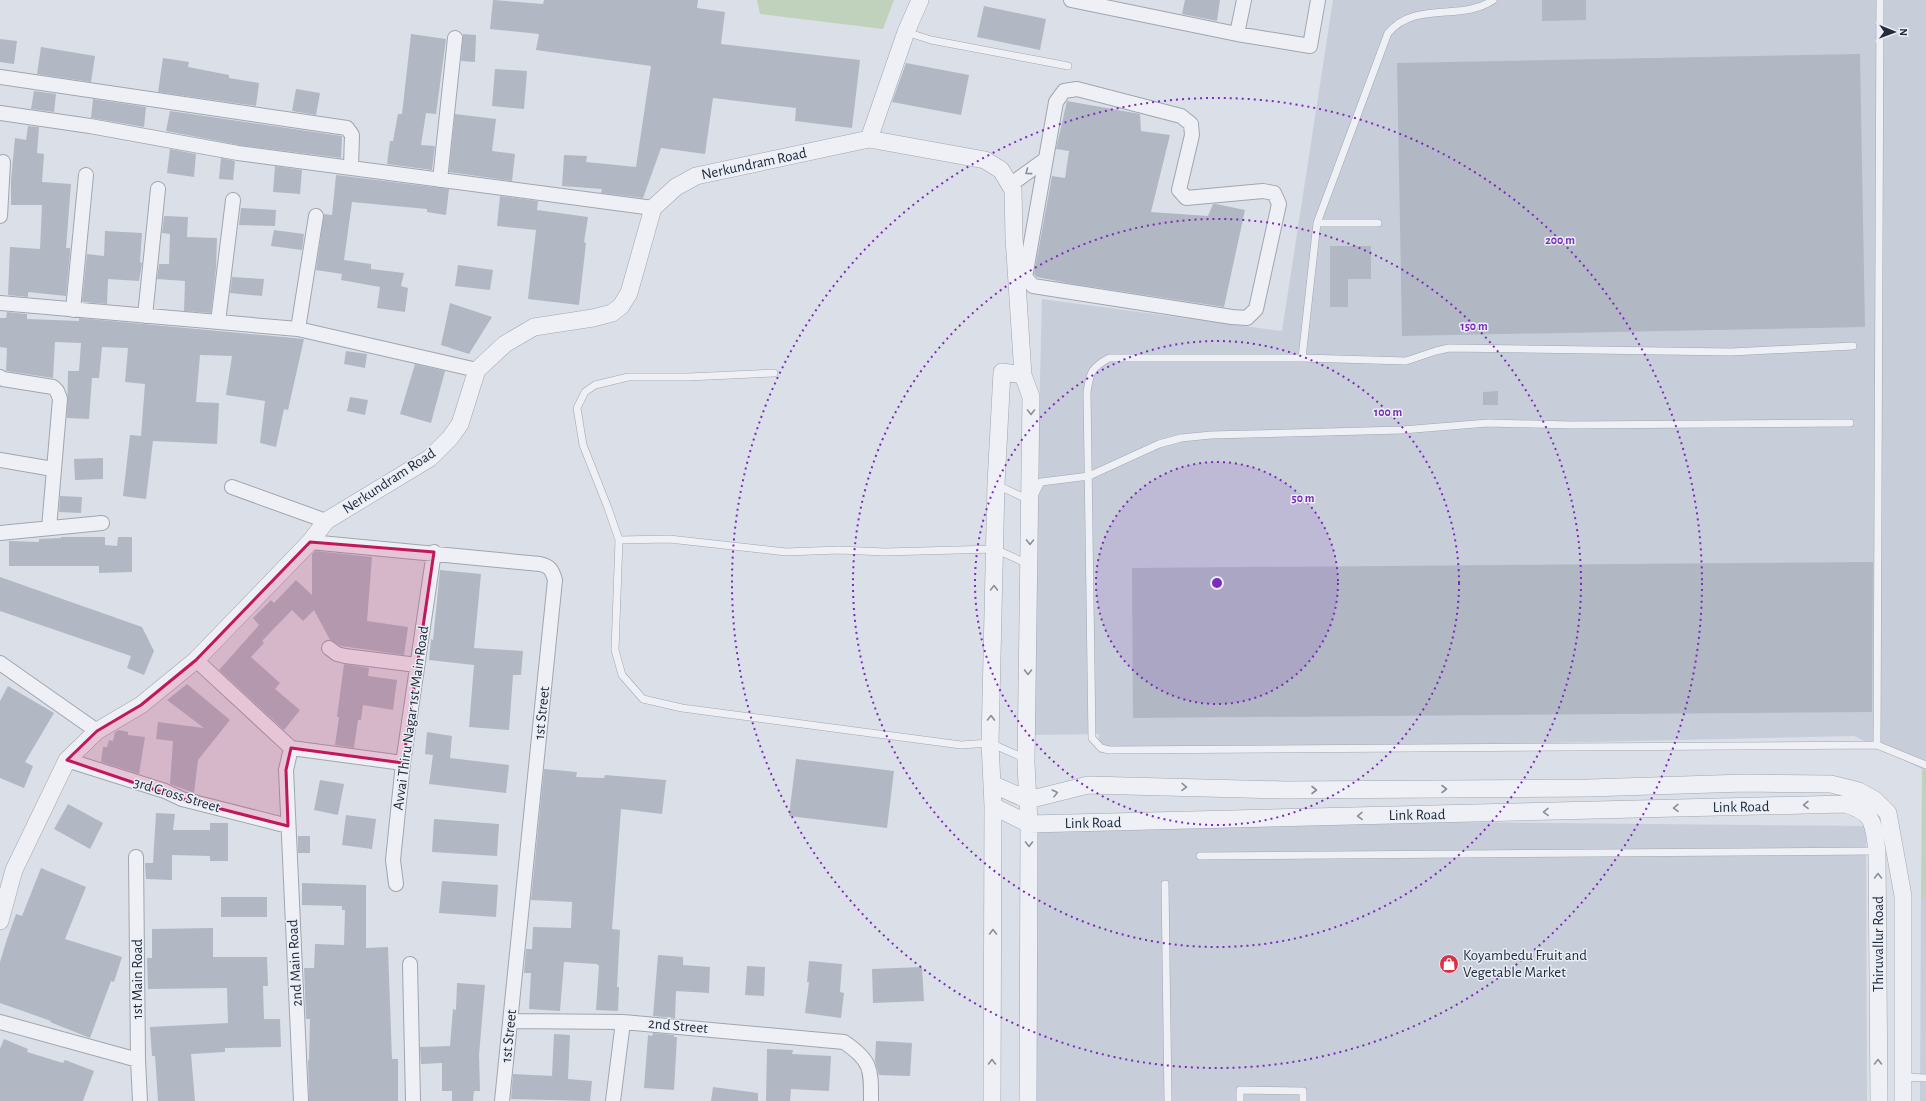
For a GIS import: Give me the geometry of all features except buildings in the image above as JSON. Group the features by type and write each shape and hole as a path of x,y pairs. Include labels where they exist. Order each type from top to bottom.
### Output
{"street":[{"path":"920,0 906,32 869,139 985,160 1000,170 1013,190 1014,237 1023,375 1031,397 1031,501 1026,759 1029,824 1028,1101"},
{"path":"1071,0 1237,34 1310,46 1318,0"},
{"path":"1237,34 1244,0"},
{"path":"440,180 455,38"},
{"path":"0,77 348,128 352,135 351,167"},
{"path":"1077,89 1181,116 1191,124 1192,135 1178,190 1186,198 1263,191 1274,192 1279,204 1256,309 1247,318 1232,317 1033,286 1025,277 1046,158 1056,102 1064,91 1077,89"},
{"path":"0,113 90,126 238,153 653,208 629,293 621,306 612,313 593,318 534,327 505,344 476,370 298,329 0,303"},
{"name":"Nerkundram Road","path":"653,208 676,187 696,176 869,139"},
{"path":"1010,185 1046,158"},
{"path":"0,216 3,162"},
{"path":"74,310 86,175"},
{"path":"146,316 158,188"},
{"path":"218,322 232,200"},
{"path":"298,329 316,216"},
{"path":"1014,237 1032,237"},
{"name":"Nerkundram Road","path":"67,760 97,731 141,705 196,660 310,542 326,521 430,458 450,438 460,424 476,370"},
{"path":"992,1101 993,806 990,743 996,484 1002,372 1023,375"},
{"path":"0,377 2,379 53,387 57,390 60,399 49,528"},
{"path":"0,460 53,469"},
{"path":"232,487 326,521"},
{"path":"0,533 102,523"},
{"name":"1st Street","path":"310,542 434,552 540,564 548,566 553,571 556,580 502,1101"},
{"name":"Avvai Thiru Nagar 1st Main Road","path":"396,884 393,860 403,763 434,552"},
{"path":"329,648 337,654 345,656 417,665"},
{"path":"196,660 291,748 403,763"},
{"path":"0,663 97,731"},
{"name":"2nd Main Road","path":"291,748 286,770 301,1101"},
{"path":"0,921 14,870 67,760"},
{"name":"3rd Cross Street","path":"67,760 182,799 288,826"},
{"path":"992,784 1028,800 1088,785 1293,790 1589,788 1745,783 1831,784 1859,791 1875,800 1888,813 1886,850 1903,896 1903,1101"},
{"name":"Link Road","path":"993,806 1029,824 1845,804"},
{"name":"Thiruvallur Road","path":"1845,804 1864,812 1870,818 1886,850 1879,1101"},
{"name":"1st Main Road","path":"136,857 138,1060 140,1101"},
{"path":"410,964 413,1101"},
{"name":"2nd Street","path":"511,1021 623,1022 844,1042 858,1052 867,1063 871,1074 871,1101"},
{"path":"0,1022 138,1060"},
{"path":"613,1101 623,1022"}],"lane":[{"path":"1302,358 1317,223 1388,33 1396,24 1409,16 1475,8 1486,5 1493,0"},
{"path":"1877,745 1880,0"},
{"path":"906,32 931,40 1068,66"},
{"path":"1317,223 1378,223"},
{"path":"1853,346 1731,352 1449,348 1406,361 1302,358 1109,358 1097,365 1091,372 1087,392 1092,738 1101,748 1117,750 1877,745 1926,765"},
{"path":"774,373 688,377 628,377 594,385 585,392 577,408 583,445 619,540 615,650 622,675 643,699 682,708 961,745 990,743 1026,759"},
{"path":"996,484 1031,501 1041,482 1089,476 1159,444 1181,438 1211,435 1402,430 1488,423 1572,425 1850,423"},
{"path":"619,540 669,539 786,552 840,550 885,552 995,549 1030,564"},
{"path":"1200,856 1886,850"},
{"path":"1165,884 1168,1101"},
{"path":"1903,1077 1926,1078"},
{"path":"1240,1101 1240,1090 1303,1091 1303,1101"}],"highlighted area":[{"path":"310,542 434,552 403,763 291,748 286,770 288,826 182,799 67,760 97,731 141,705 196,660"}],"shaded area":[{"path":"1333,0 1926,0 1926,771 1854,736 1099,753 1099,734 1031,735 1042,299 1282,331"},
{"name":"Koyambedu Fruit and Vegetable Market","path":"1249,820 1866,826 1867,1101 1030,1101 1032,821"},
{"path":"1921,897 1926,897 1926,1101 1920,1101"}],"green space":[{"path":"757,0 894,0 883,29 760,14"},
{"path":"1922,769 1926,771 1926,897 1921,897"}],"place":[{"name":"Koyambedu Fruit and Vegetable Market","path":"1449,964"}]}
